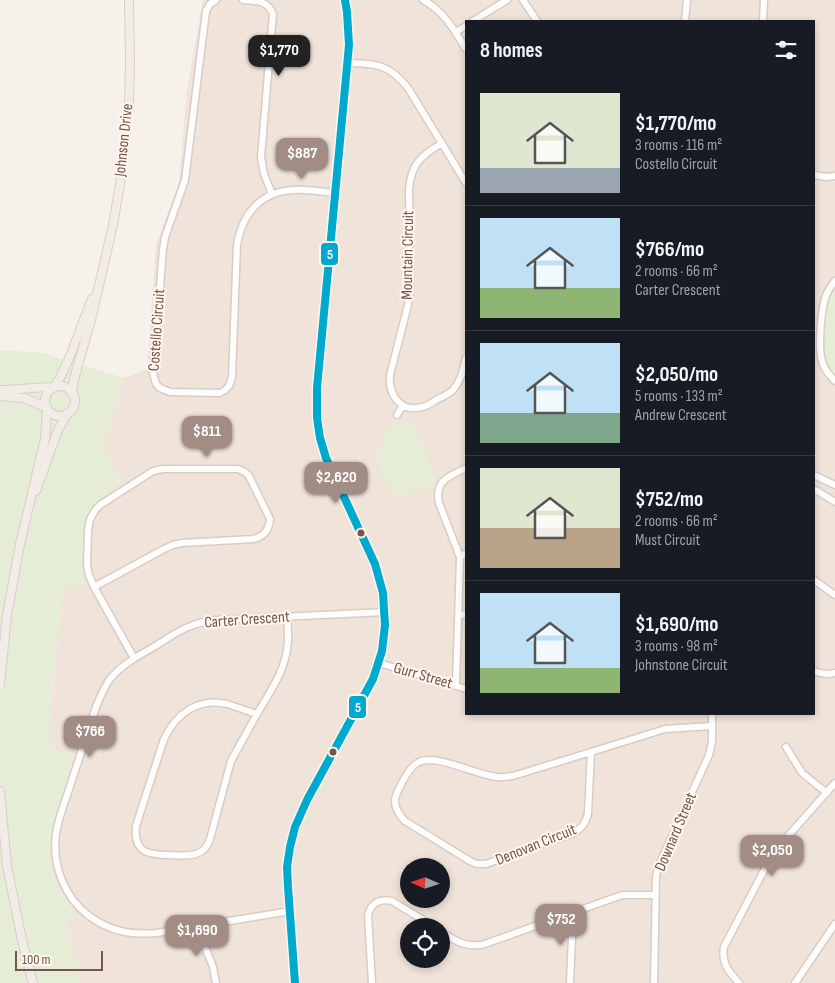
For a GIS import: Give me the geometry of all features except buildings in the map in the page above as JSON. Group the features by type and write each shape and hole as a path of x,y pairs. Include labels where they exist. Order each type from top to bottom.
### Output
{"main road":[{"name":"Johnson Drive","path":"72,393 74,379 89,330 113,225 120,184 129,104 129,0"},
{"name":"Johnson Drive","path":"55,387 72,355 100,278"},
{"path":"0,390 44,387 55,387 64,387 70,390 74,396 75,404 72,410 63,416 52,414 45,402 46,395 55,387"},
{"path":"0,396 24,398 47,408"},
{"path":"0,685 7,615 20,544 45,439 47,408"},
{"path":"29,507 58,430 67,414"},
{"path":"0,791 7,866 23,945 33,983"}],"street":[{"name":"Costello Circuit","path":"216,0 210,4 206,11 185,180 165,237 163,249 153,374 156,384 162,390 216,394 229,386 232,377 237,244 243,222 249,212 272,194 283,191 294,190 335,194"},
{"path":"243,0 265,3 273,14 261,157 264,174 272,194"},
{"path":"295,983 288,867 295,827 307,800 370,687 379,663 384,638 385,612 381,583 375,564 326,458 317,418 317,388 348,63 349,34 345,0"},
{"path":"423,0 442,14 465,47"},
{"path":"475,20 507,0"},
{"path":"524,0 536,20"},
{"path":"685,20 687,0"},
{"path":"763,20 764,0"},
{"path":"456,32 465,27"},
{"path":"348,63 376,65 397,75 408,88 465,180"},
{"name":"Mountain Circuit","path":"403,405 394,397 389,383 410,290 410,179 413,169 422,157 442,143"},
{"path":"815,175 835,176"},
{"path":"835,281 824,302 819,349 821,360 828,374 835,381"},
{"path":"397,415 403,405 411,408 423,407 446,396 454,389 465,367"},
{"path":"456,686 458,614 463,555 439,504 438,489 444,480 465,468"},
{"path":"94,587 172,545 254,539 262,536 268,530 270,519 249,476 238,469 163,469 148,473 96,509 90,519 88,530 87,566 89,575 94,587 134,658"},
{"path":"815,475 835,485"},
{"path":"815,489 835,502"},
{"path":"815,581 835,594"},
{"name":"Carter Crescent","path":"290,911 157,933 126,933 111,929 97,922 84,912 65,888 57,866 55,850 57,827 102,692 110,679 134,658 176,633 196,624 218,620 385,612"},
{"path":"458,614 465,615"},
{"path":"257,714 226,704 208,703 191,708 181,714 173,723 164,739 136,826 136,841 143,850 153,855 188,856 196,855 205,849 210,839 230,761 280,676 285,663 288,641 287,617"},
{"name":"Gurr Street","path":"379,663 465,689"},
{"path":"815,671 821,674 835,673"},
{"name":"Downard Street","path":"654,983 656,876 659,865 709,755 712,742 712,715"},
{"name":"Denovan Circuit","path":"591,752 588,813 582,827 574,833 490,864 480,865 470,861 405,821 396,809 395,798 411,767 417,762 424,760 435,760 488,776 513,776 665,729 712,726"},
{"path":"786,746 802,773 827,793"},
{"path":"738,983 725,966 723,959 724,947 773,853 835,783"},
{"path":"450,937 464,944 482,945 622,895 655,895"},
{"path":"372,983 369,910 380,900 386,900 392,901 420,918"},
{"path":"570,983 573,913"},
{"path":"795,983 835,924"},
{"path":"197,927 213,967 216,983"}],"shaded area":[{"path":"203,0 835,0 835,983 81,983 66,923 75,912 58,887 49,860 52,829 74,754 55,751 49,745 53,679 63,589 84,582 81,568 84,519 92,506 103,495 121,482 103,447 124,378 147,369 156,245 179,182 187,91"}],"green space":[{"path":"835,286 835,377 824,361 822,345 827,297"},
{"path":"0,350 44,353 124,378 103,447 121,482 92,506 84,519 81,568 84,582 63,590 53,679 49,745 55,751 74,754 52,829 49,860 58,887 75,912 66,923 81,983 0,983"},
{"path":"413,420 435,480 430,490 418,490 396,499 375,460 390,424 396,426"}],"transit line":[{"name":"5","path":"295,983 287,867 295,827 307,800 373,679 382,651 385,625 383,593 375,564 326,458 317,418 317,388 349,45 345,0"}]}
